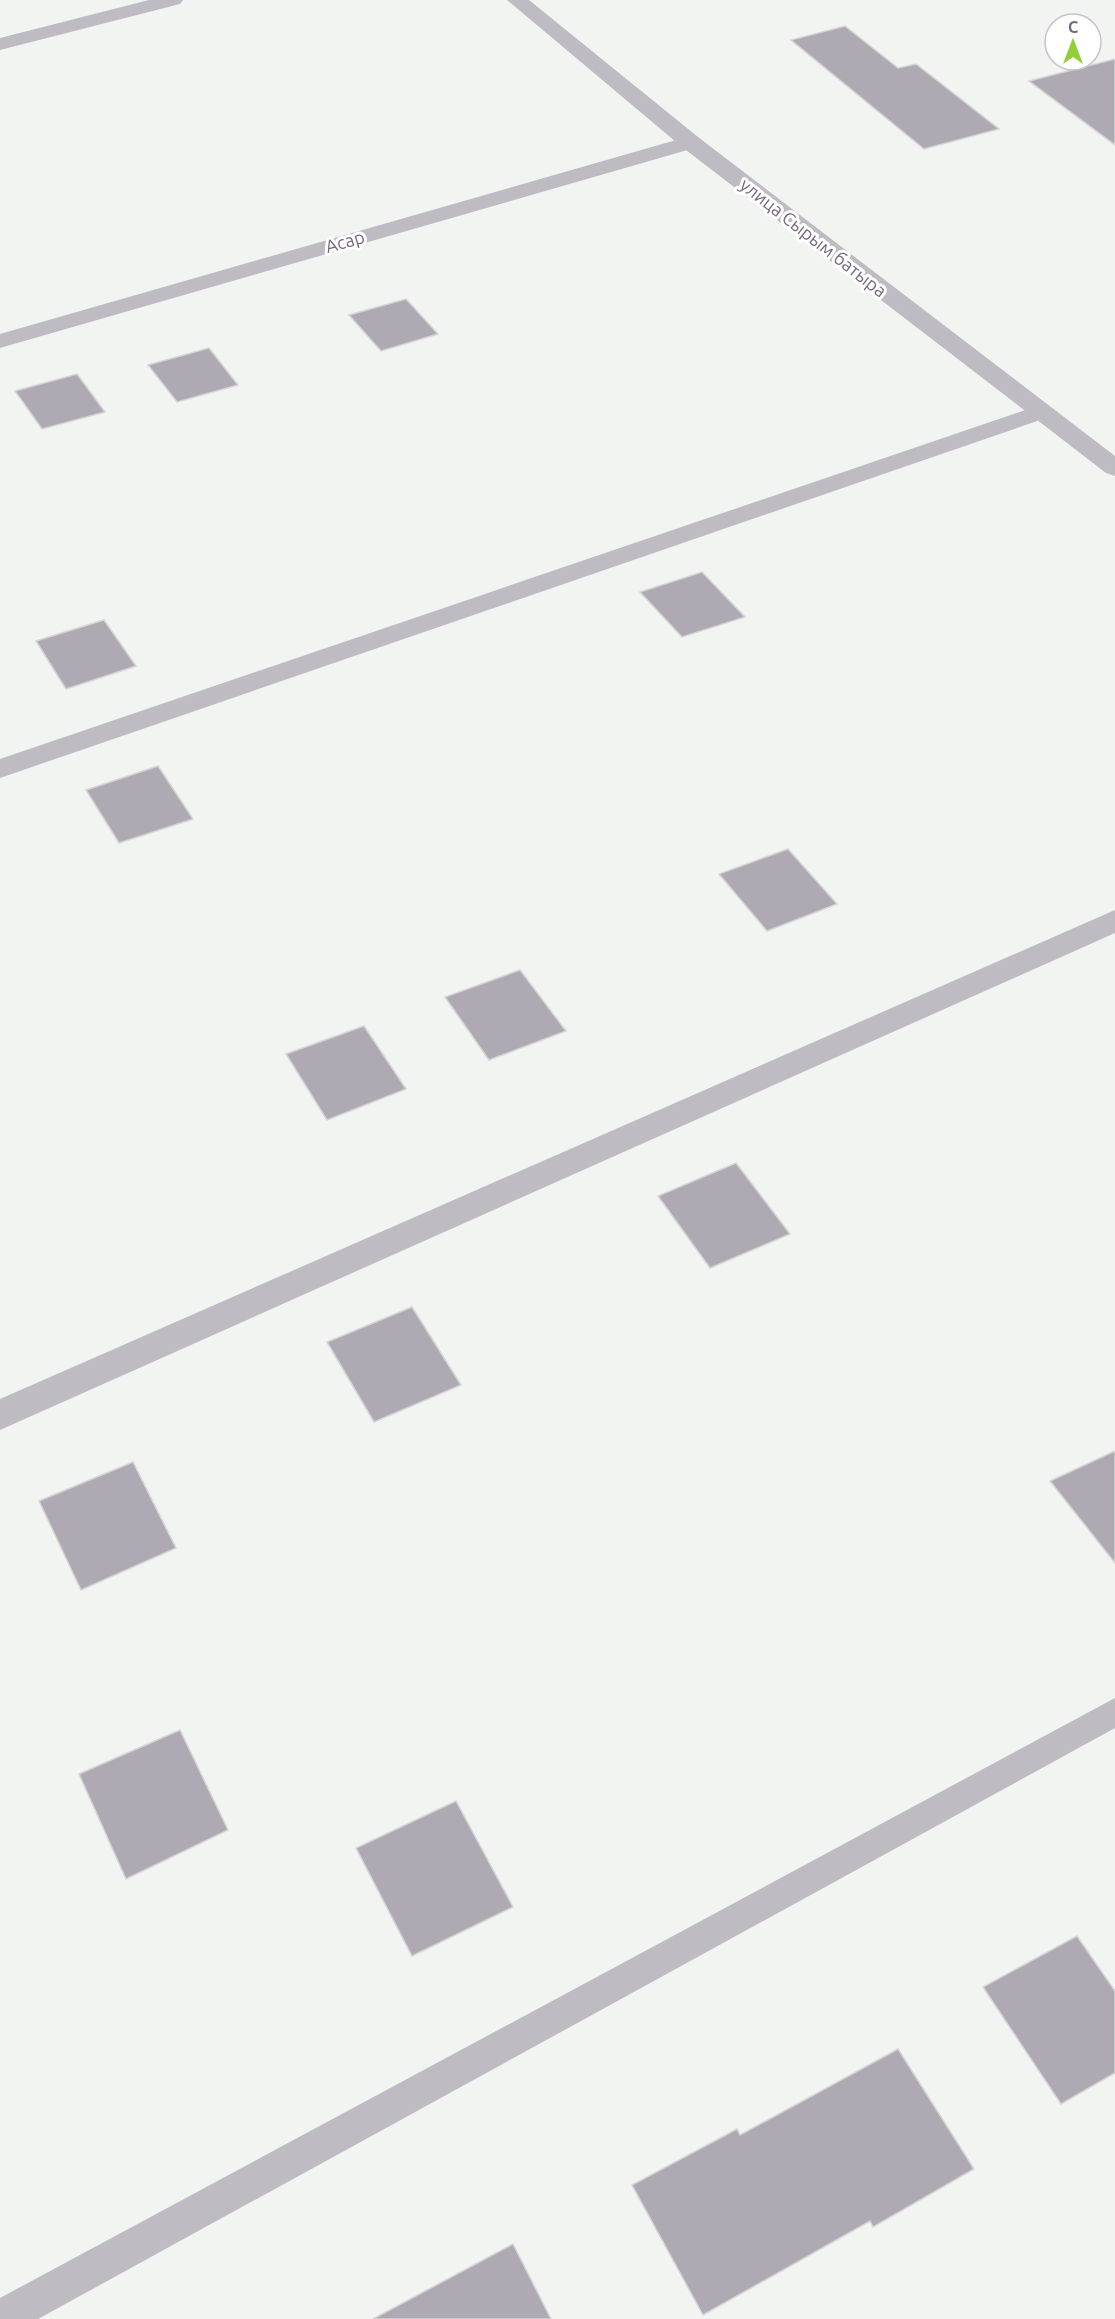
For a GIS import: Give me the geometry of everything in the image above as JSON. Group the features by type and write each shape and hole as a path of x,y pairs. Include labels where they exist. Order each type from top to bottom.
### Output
{"street":[{"path":"0,44 172,0"},
{"name":"улица Сырым батыра","path":"517,0 690,142 1115,468"},
{"name":"Асар","path":"0,341 690,142"},
{"path":"0,769 1040,412"},
{"path":"0,1415 1115,921"}],"lane":[{"path":"0,2319 1115,1712"}],"building":[{"path":"845,26 898,68 916,64 999,129 924,149 791,40"},
{"path":"1115,59 1115,145 1029,81 1064,72 1103,72 1103,62"},
{"path":"406,299 438,334 381,351 349,315"},
{"path":"209,348 238,385 177,402 148,365"},
{"path":"77,374 105,412 42,429 15,391"},
{"path":"702,572 745,617 682,637 640,592"},
{"path":"104,620 136,666 66,689 36,641"},
{"path":"158,766 193,819 119,843 86,790"},
{"path":"788,849 837,904 767,931 719,874"},
{"path":"520,970 566,1031 489,1060 445,997"},
{"path":"364,1026 406,1089 327,1120 286,1054"},
{"path":"736,1163 790,1234 710,1268 658,1196"},
{"path":"412,1307 461,1385 374,1422 327,1342"},
{"path":"1115,1451 1115,1563 1050,1481"},
{"path":"133,1462 176,1548 81,1590 39,1501"},
{"path":"180,1730 228,1830 126,1879 79,1774"},
{"path":"456,1801 513,1907 412,1956 356,1848"},
{"path":"1077,1936 1115,1991 1115,2073 1061,2104 983,1987"},
{"path":"898,2049 974,2169 873,2227 870,2221 703,2315 632,2185 737,2129 740,2135"},
{"path":"513,2244 551,2319 373,2319"}]}
